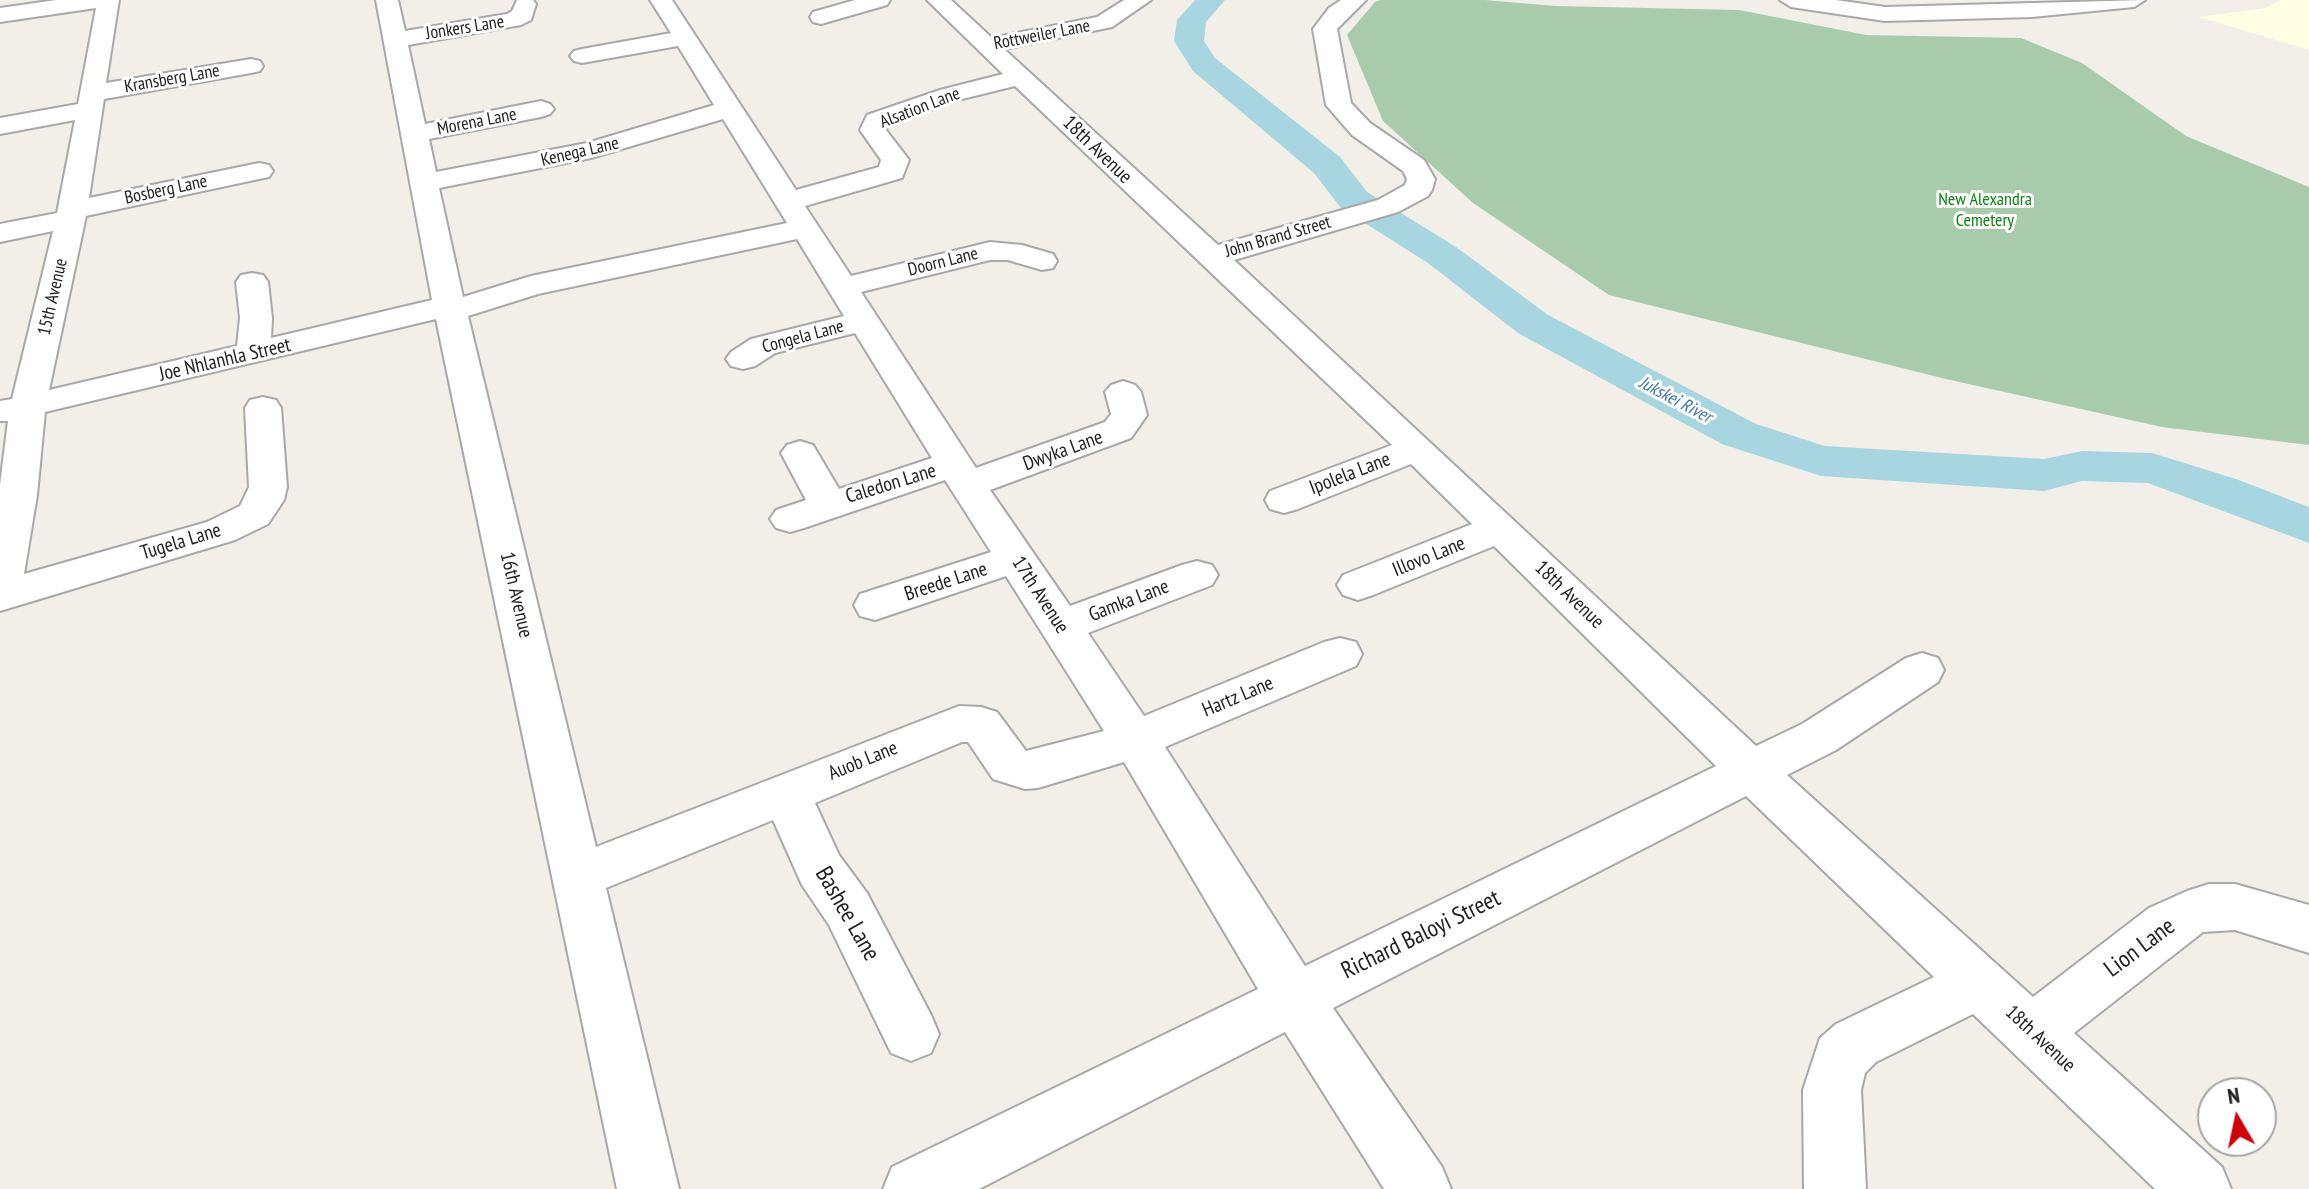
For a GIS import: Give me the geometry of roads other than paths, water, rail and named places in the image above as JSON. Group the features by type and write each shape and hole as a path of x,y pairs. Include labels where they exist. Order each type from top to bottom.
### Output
{"street":[{"path":"0,12 61,0"},
{"path":"0,12 102,0"},
{"name":"15th Avenue","path":"0,595 14,409 72,214 108,0"},
{"name":"17th Avenue","path":"661,0 961,474 1135,740 1294,998 1420,1189"},
{"path":"821,17 879,0"},
{"name":"18th Avenue","path":"938,0 1417,448 1751,771 2200,1189"},
{"name":"Rottweiler Lane","path":"985,46 1104,22 1140,0"},
{"name":"John Brand Street","path":"1210,257 1388,206 1413,195 1421,179 1414,166 1361,129 1339,105 1325,29 1337,13 1355,0"},
{"path":"1791,0 1885,14 2032,10 2134,0"},
{"name":"Jonkers Lane","path":"393,33 513,20 523,15 525,4"},
{"path":"393,33 469,45 483,40"},
{"name":"16th Avenue","path":"393,33 450,308 648,1189"},
{"path":"582,56 685,38"},
{"name":"Kransberg Lane","path":"0,126 92,101 251,66"},
{"name":"Alsation Lane","path":"799,214 892,172 895,160 873,130 876,121 949,95 1020,77"},
{"name":"Kenega Lane","path":"424,183 591,150 732,108"},
{"name":"Morena Lane","path":"413,134 541,109"},
{"name":"Bosberg Lane","path":"0,233 259,171"},
{"name":"Joe Nhlanhla Street","path":"14,409 450,308 799,214"},
{"name":"Doorn Lane","path":"854,304 990,251 1011,251 1042,261"},
{"path":"252,282 256,318 253,353"},
{"name":"Congela Lane","path":"743,359 763,346 854,304"},
{"name":"Dwyka Lane","path":"961,474 1118,430 1129,415 1123,392"},
{"name":"Tugela Lane","path":"0,595 221,531 254,515 265,500 268,487 263,408"},
{"name":"Ipolela Lane","path":"1284,500 1417,448"},
{"name":"Caledon Lane","path":"800,453 828,504"},
{"name":"Caledon Lane","path":"790,519 828,504 961,474"},
{"name":"Illovo Lane","path":"1358,585 1500,528"},
{"name":"Breede Lane","path":"875,605 1017,558"},
{"name":"Gamka Lane","path":"1061,626 1197,575"},
{"name":"Hartz Lane","path":"1135,740 1340,654"},
{"name":"Richard Baloyi Street","path":"914,1189 1751,771 1844,723 1922,670"},
{"name":"Auob Lane","path":"580,876 943,729 969,722 981,725 1010,765 1025,770 1038,769 1135,740"},
{"name":"Bashee Lane","path":"786,792 820,869 848,909 911,1034"},
{"name":"Lion Lane","path":"2032,1032 2168,925 2187,914 2209,907 2235,907 2309,929"},
{"path":"1835,1189 1832,1090 1840,1058 1856,1043 1979,983"}],"waterway":[{"name":"Jukskei River","path":"1211,0 1192,20 1189,41 1204,64 1327,165 1354,200 1442,255 1533,324 1739,434 1821,461 2044,475 2082,466 2152,468 2309,526"}],"park label":[{"name":"New Alexandra Cemetery","path":"1985,210"}]}
